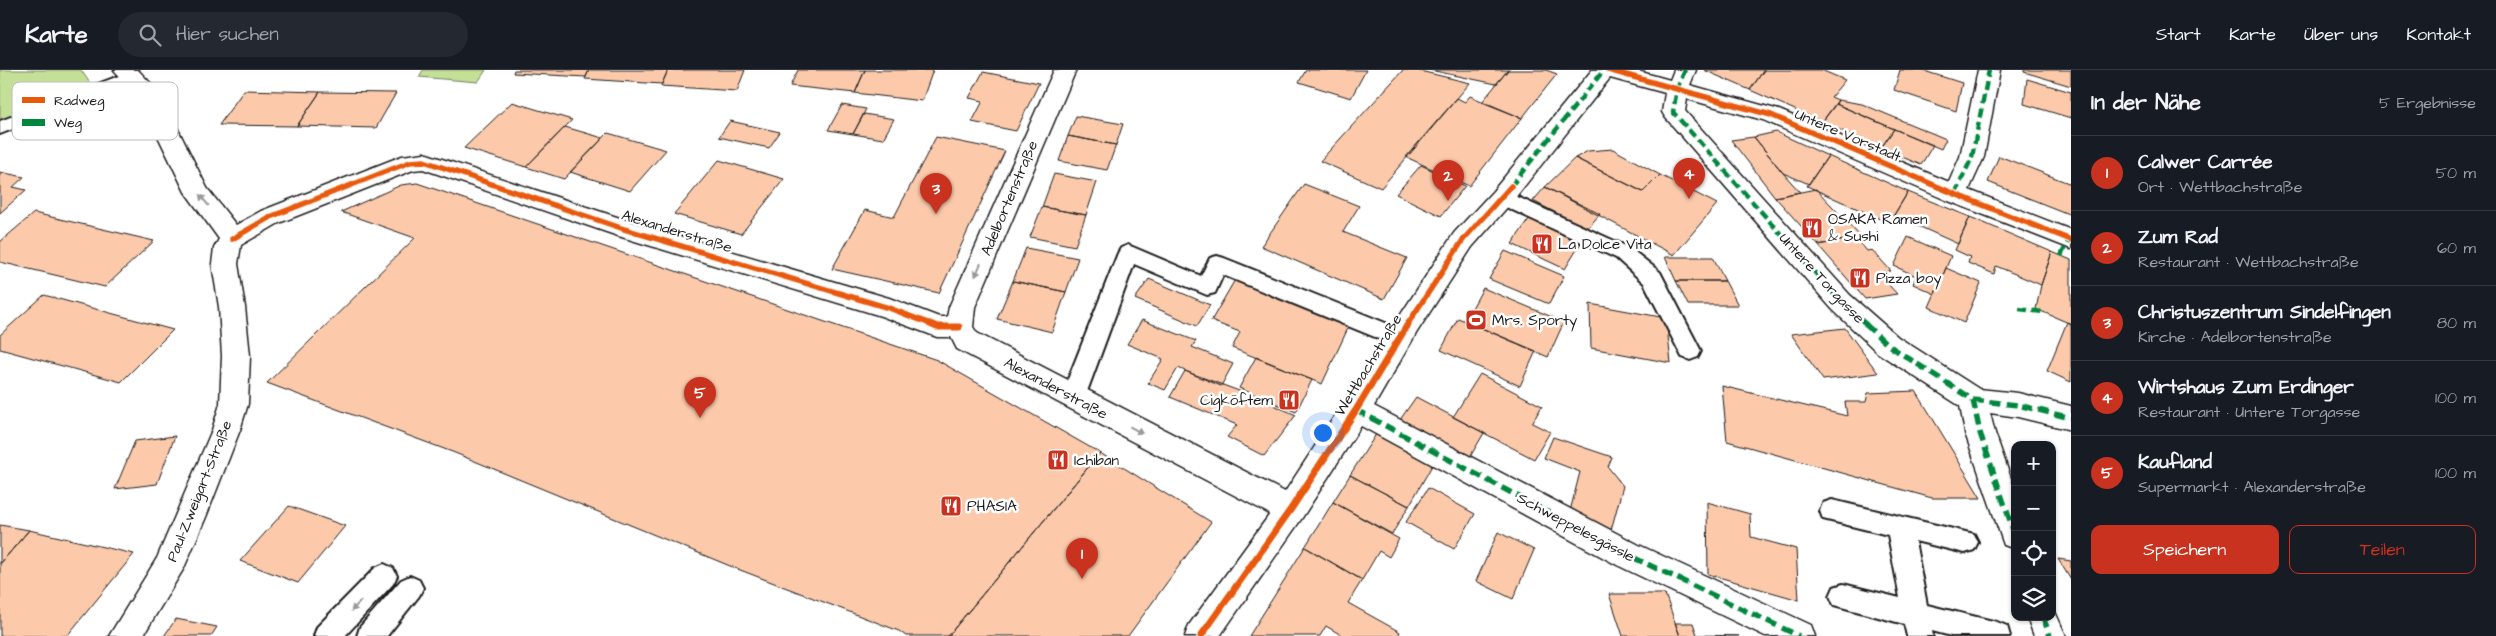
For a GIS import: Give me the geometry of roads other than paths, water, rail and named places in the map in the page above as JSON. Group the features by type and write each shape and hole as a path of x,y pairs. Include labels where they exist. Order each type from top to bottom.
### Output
{"street":[{"name":"Wettbachstraße","path":"1200,636 1291,509 1356,410 1462,240 1506,192 1604,70"},
{"name":"Untere Vorstadt","path":"1608,70 1681,80 1771,115 1955,194 2071,240"},
{"path":"1955,194 1972,157 1989,70"},
{"name":"Adelbortenstraße","path":"959,327 962,307 1058,71"},
{"name":"Untere Torgasse","path":"1681,80 1673,112 1841,302 1888,345 1973,400"},
{"path":"172,140 197,192 221,220 232,239"},
{"name":"Alexanderstraße","path":"232,239 270,217 410,162 424,161 624,228 889,308 937,327 959,327 967,341 1291,509"},
{"name":"Paul-Zweigart-Straße","path":"125,636 168,568 191,517 226,430 234,404 236,356 232,307 225,264 227,248 232,239"},
{"path":"2014,531 1980,433 1973,400 2018,404 2071,418"},
{"name":"Schweppelesgässle","path":"1356,410 1628,555 1799,636"},
{"path":"2044,621 2050,636"}],"lane":[{"path":"109,82 128,74"},
{"path":"0,128 12,123"},
{"path":"1506,192 1622,253 1652,278 1690,352"},
{"path":"1073,397 1128,253 1207,287 1217,264 1400,338"},
{"path":"1832,511 1965,542"},
{"path":"1899,527 1918,625"},
{"path":"328,636 384,576"},
{"path":"370,636 410,588"},
{"path":"1843,596 1918,625 1997,634"}],"place":[{"name":"Wirtshaus Zum Erdinger","path":"1689,199"},
{"name":"Zum Rad","path":"1448,201"},
{"name":"Christuszentrum Sindelfingen","path":"936,214"},
{"name":"OSAKA Ramen & Sushi","path":"1812,228"},
{"name":"La Dolce Vita","path":"1542,244"},
{"name":"Pizza boy","path":"1860,278"},
{"name":"Mrs. Sporty","path":"1476,320"},
{"name":"Cigköftem","path":"1289,400"},
{"name":"Kaufland","path":"700,418"},
{"name":"Ichiban","path":"1058,460"},
{"name":"PHASIA","path":"951,506"},
{"name":"Calwer Carrée","path":"1082,579"}]}
